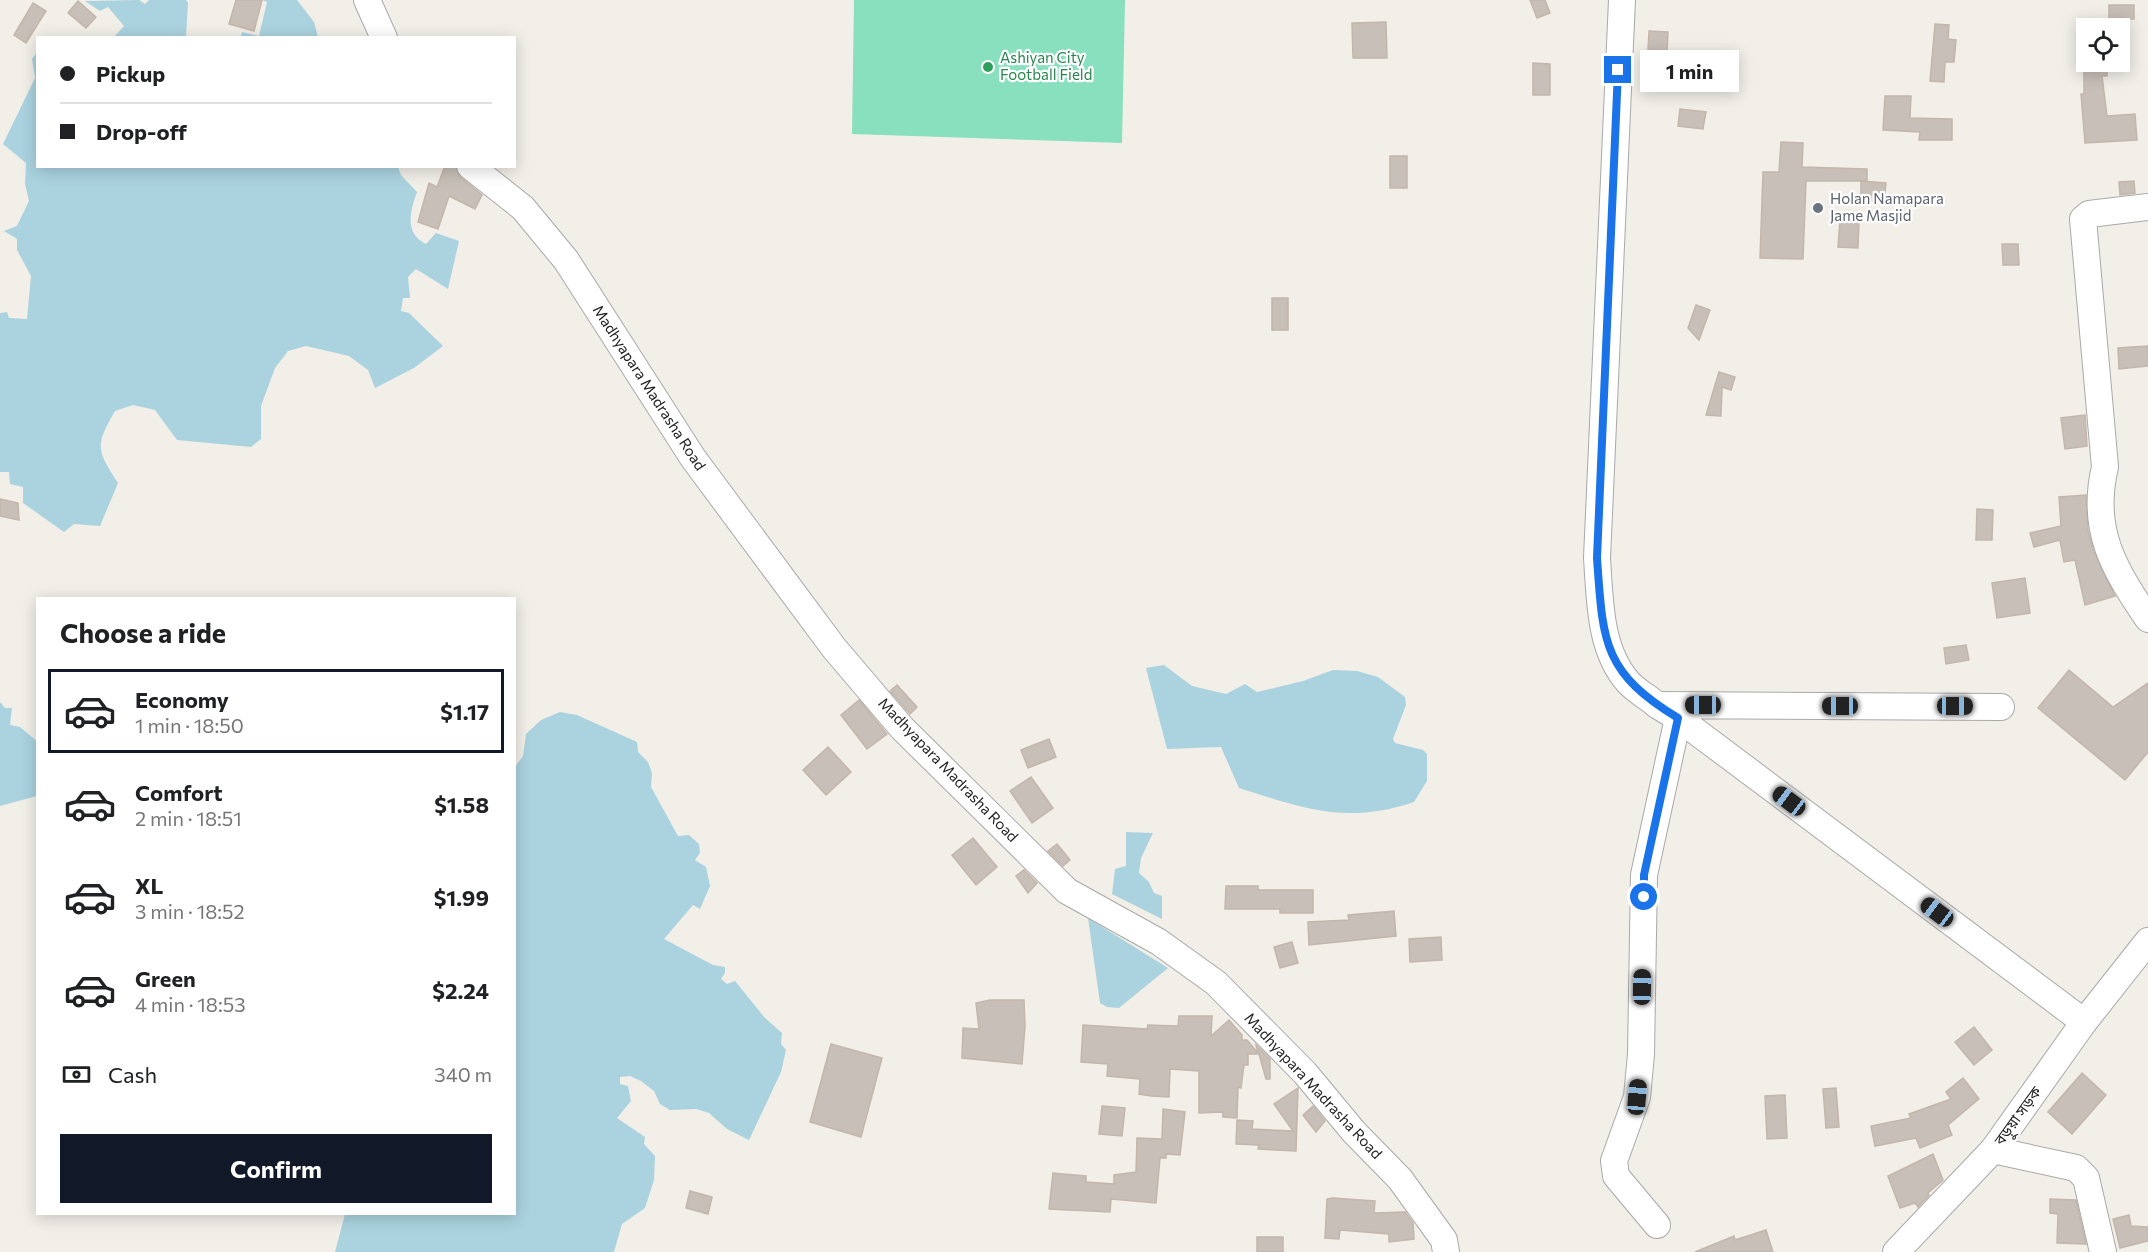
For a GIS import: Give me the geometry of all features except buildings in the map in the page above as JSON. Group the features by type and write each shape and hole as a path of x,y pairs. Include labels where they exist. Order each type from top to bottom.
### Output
{"street":[{"path":"368,0 383,36"},
{"path":"1622,0 1597,558 1607,643 1615,663 1629,683 2084,1022"},
{"name":"Madhyapara Madrasha Road","path":"473,168 523,208 566,260 693,458 834,648 902,728 1067,891 1159,942 1216,983 1305,1073 1354,1132 1400,1179 1444,1240 1446,1252"},
{"path":"2148,207 2089,214 2083,219 2105,467 2099,492 2099,517 2107,548 2125,585 2148,619"},
{"path":"1668,712 2001,707"},
{"path":"1657,1225 1616,1176 1614,1161 1637,1097 1641,1054 1644,875 1668,712"},
{"name":"বড়ুয়া সড়ক","path":"2103,1252 2086,1178 2076,1168 1993,1150 2084,1022 2148,941"},
{"path":"1896,1252 1993,1150"}],"green space":[{"name":"Ashiyan City Football Field","path":"854,0 1125,0 1122,143 852,134"}],"water":[{"path":"139,0 145,4 149,0 186,0 188,3 186,36 115,36 124,26 108,7 100,11 85,1"},
{"path":"262,0 297,0 314,22 318,36 259,36 267,2"},
{"path":"242,32 259,36 241,36"},
{"path":"36,53 36,168 398,168 401,175 417,192 411,214 414,234 426,244 436,233 459,241 448,289 416,269 408,277 410,298 403,298 401,311 409,313 443,346 414,368 375,388 368,370 349,356 306,346 288,351 275,368 261,406 261,439 251,447 177,440 155,410 133,405 115,411 104,432 101,447 105,462 118,483 100,526 74,524 64,532 23,503 23,487 10,484 9,472 0,472 0,313 7,312 9,318 27,319 31,276 17,250 17,239 4,231 17,226 29,201 25,184 26,163 3,144 35,78 32,59"},
{"path":"1164,665 1192,686 1226,694 1245,684 1257,692 1303,681 1333,670 1357,671 1378,677 1405,697 1406,705 1393,739 1395,743 1423,750 1427,754 1427,781 1414,802 1390,809 1346,813 1305,807 1239,788 1221,747 1167,749 1146,668"},
{"path":"0,702 5,708 12,708 10,725 20,727 36,740 36,796 0,806"},
{"path":"560,712 577,715 637,742 638,752 648,762 652,773 651,787 678,836 689,835 699,844 700,853 695,860 706,867 710,886 700,909 693,905 664,939 713,965 725,967 725,973 721,979 727,984 735,981 765,1018 782,1033 781,1044 786,1050 781,1072 749,1140 727,1129 709,1113 696,1109 670,1110 660,1104 654,1091 641,1081 630,1076 620,1077 620,1084 628,1086 631,1101 617,1118 645,1137 644,1144 655,1156 654,1180 645,1208 622,1224 614,1252 335,1252 345,1215 516,1215 516,766 523,756 526,734 541,720"},
{"path":"1126,832 1153,833 1141,858 1139,873 1149,882 1154,893 1162,896 1162,919 1112,894 1115,869 1126,866"},
{"path":"1088,918 1168,968 1119,1008 1107,1007 1100,1003"}],"place":[{"name":"Ashiyan City Football Field","path":"988,67"},
{"name":"Holan Namapara Jame Masjid","path":"1818,208"}],"route":[{"path":"1618,70 1597,558 1600,594 1607,643 1615,663 1629,683 1678,718 1644,875 1644,897"}]}
